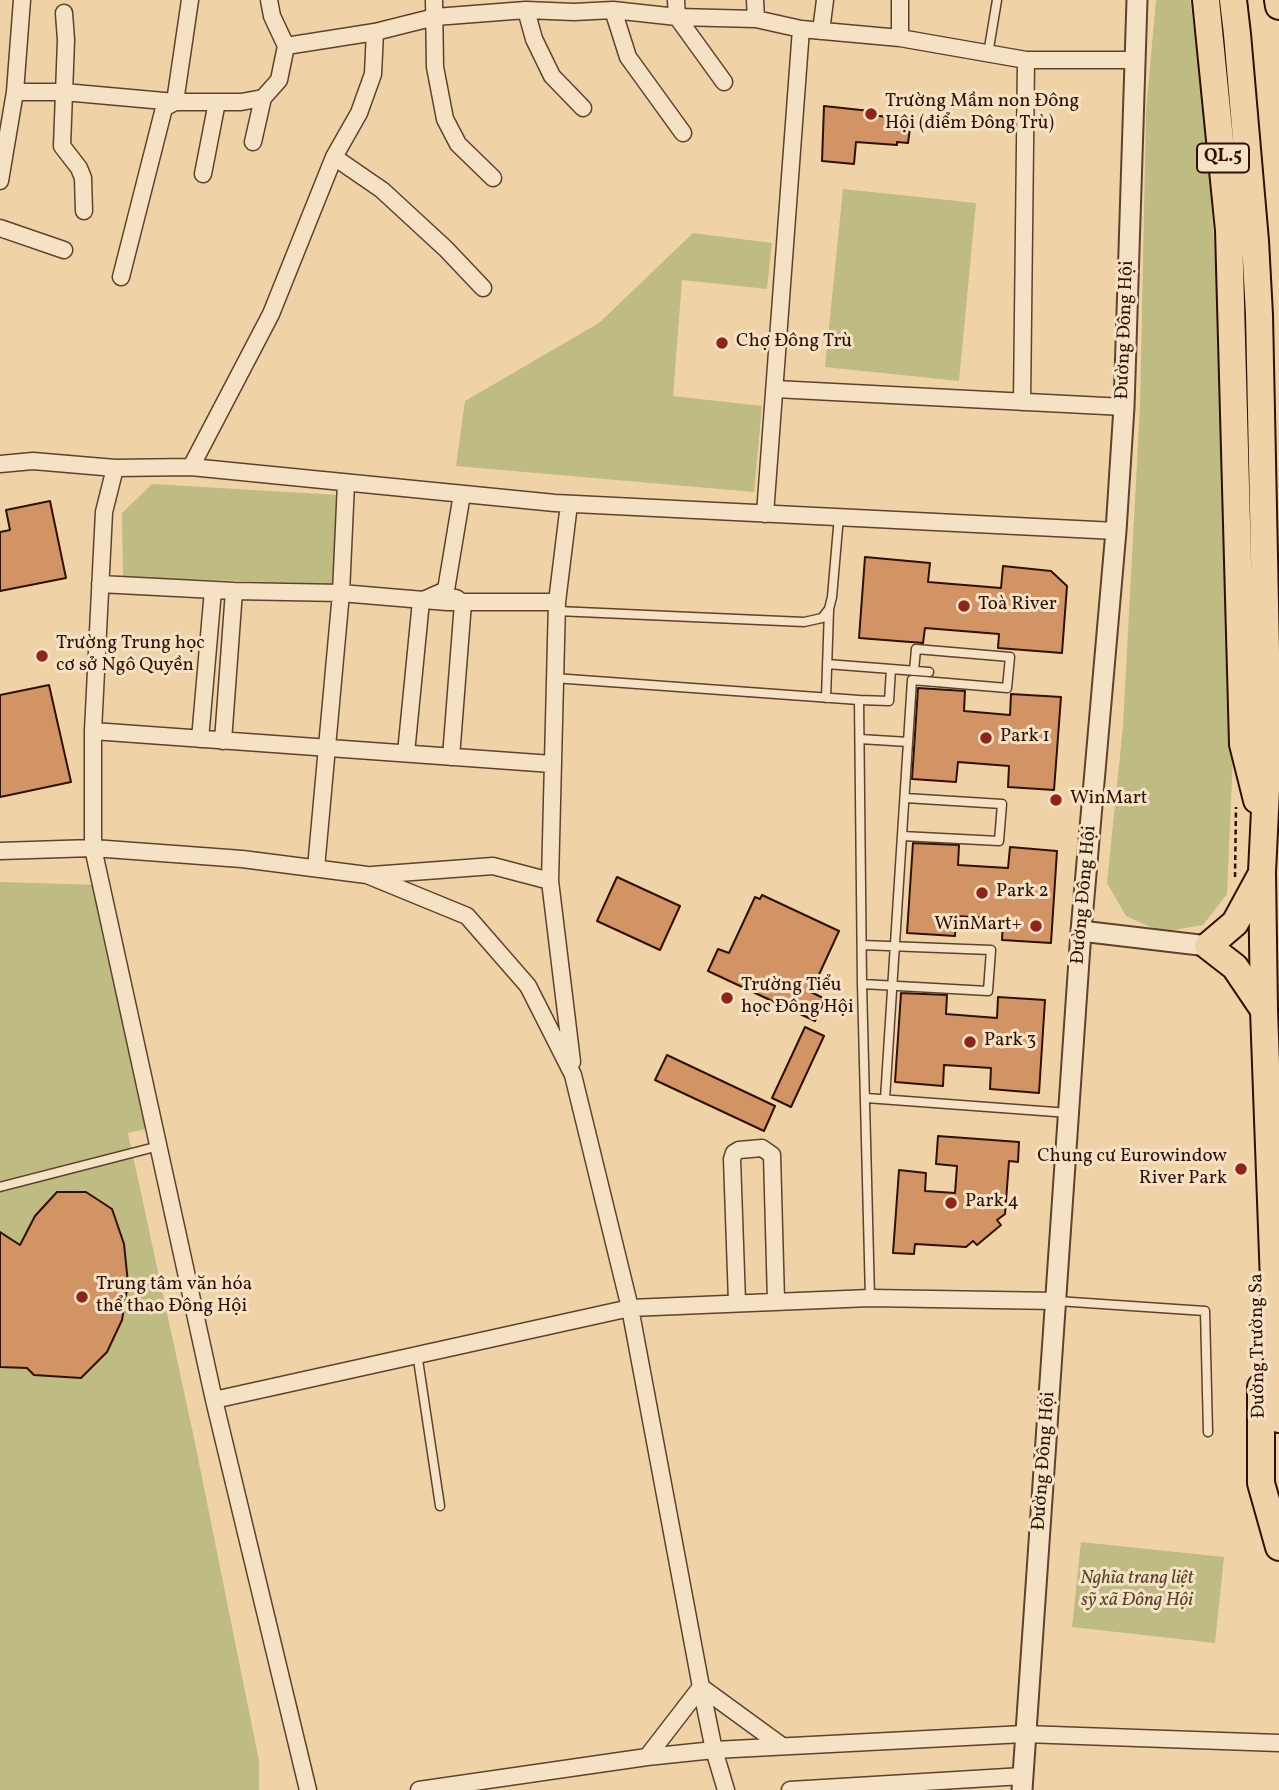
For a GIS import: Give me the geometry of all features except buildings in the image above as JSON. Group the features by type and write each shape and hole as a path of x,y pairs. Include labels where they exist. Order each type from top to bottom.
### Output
{"highway":[{"name":"QL.5","path":"1206,0 1229,230 1246,316"},
{"name":"QL.5","path":"1233,0 1255,242 1246,316"},
{"path":"1278,0 1279,6"},
{"name":"Đường Trường Sa","path":"1246,316 1268,749 1262,872 1264,1010 1279,1419"},
{"path":"1262,872 1235,923 1208,946 1235,967 1264,1010"},
{"name":"Đường Trường Sa","path":"1269,1147 1255,1175 1261,1483 1279,1547"}],"street":[{"path":"0,181 15,92 22,0"},
{"path":"175,102 190,0"},
{"path":"253,142 263,99 279,80 286,46 272,16 269,0"},
{"path":"435,0 435,66 445,119 458,144 493,178"},
{"path":"755,0 756,19"},
{"path":"821,31 825,0"},
{"path":"900,0 900,38"},
{"name":"Đường Đông Hội","path":"1022,1783 1081,932 1116,531 1124,407 1137,0"},
{"path":"286,46 375,32 435,17 574,6 613,10 676,8 756,19 801,29 900,38 1026,60 1134,60"},
{"path":"676,8 724,82"},
{"path":"526,10 534,39 552,76 583,108"},
{"path":"613,10 628,57 683,133"},
{"path":"64,13 62,148 79,168 83,178 84,211"},
{"path":"765,514 801,29"},
{"path":"191,467 271,314 334,157 359,113 373,74 375,32"},
{"path":"1022,402 1026,60"},
{"path":"15,92 64,92 175,102 241,102 263,99"},
{"path":"121,277 164,108 175,102"},
{"path":"203,174 218,102"},
{"path":"334,157 382,190 446,249 483,288"},
{"path":"0,228 64,250"},
{"path":"775,389 1124,407"},
{"path":"0,464 33,461 115,468 191,467 569,504 1116,531"},
{"path":"115,468 104,512 93,731 93,848 214,1400 308,1790"},
{"path":"316,869 341,593 346,483"},
{"path":"446,590 462,494"},
{"path":"569,504 557,607 550,881 573,1075 630,1308 701,1687 714,1750 726,1790"},
{"path":"100,584 341,593 421,601 557,607"},
{"path":"200,739 212,590"},
{"path":"421,601 446,590"},
{"path":"446,590 463,603"},
{"path":"223,741 234,591"},
{"path":"406,753 421,601"},
{"path":"451,757 463,603"},
{"path":"93,731 552,764"},
{"path":"0,851 93,848 242,859 368,875 493,866 550,881"},
{"path":"368,875 467,916 528,986 573,1075"},
{"path":"1081,932 1208,946"},
{"path":"737,1302 734,1153 762,1148 772,1155 776,1301"},
{"path":"214,1400 630,1308 870,1297 1057,1301"},
{"path":"701,1687 782,1746"},
{"path":"647,1757 701,1687"},
{"path":"419,1790 647,1757 782,1746 1024,1734 1279,1743"},
{"path":"790,1790 1022,1783"}],"lane":[{"path":"988,54 997,0"},
{"path":"826,698 829,609 835,578 839,516"},
{"path":"557,607 804,622 822,618 829,609"},
{"path":"885,1099 912,680 1007,688 1010,657 916,649 914,671"},
{"path":"827,664 929,672"},
{"path":"554,678 889,701 891,669"},
{"path":"859,700 862,984 870,1297"},
{"path":"860,739 908,742"},
{"path":"902,836 999,841 1002,804 905,798"},
{"path":"862,945 991,950 988,990 862,984"},
{"path":"866,1098 1069,1113"},
{"path":"0,1187 159,1146"},
{"path":"1057,1301 1205,1311 1208,1432"},
{"path":"417,1353 440,1506"}],"green space":[{"path":"1156,0 1190,0 1205,106 1220,333 1233,755 1227,894 1203,925 1162,932 1126,916 1107,883 1123,726 1140,406 1146,112"},
{"path":"843,189 976,203 959,381 825,367"},
{"path":"693,233 772,243 767,289 682,280 673,396 762,406 754,492 456,466 465,401 599,323"},
{"path":"152,484 338,495 332,584 123,577 122,513"},
{"path":"0,882 101,885 154,1127 128,1133 194,1438 259,1761 259,1790 0,1790"},
{"name":"Nghĩa trang liệt sỹ xã Đông Hội","path":"1081,1542 1224,1557 1215,1643 1072,1627"}],"place":[{"name":"Trường Mầm non Đông Hội (điểm Đông Trù)","path":"871,114"},
{"name":"Chợ Đông Trù","path":"722,343"},
{"name":"Toà River","path":"964,606"},
{"name":"Trường Trung học cơ sở Ngô Quyền","path":"42,656"},
{"name":"Park 1","path":"986,738"},
{"name":"WinMart","path":"1056,800"},
{"name":"Park 2","path":"982,893"},
{"name":"WinMart+","path":"1036,926"},
{"name":"Trường Tiểu học Đông Hội","path":"727,998"},
{"name":"Park 3","path":"970,1042"},
{"name":"Chung cư Eurowindow River Park","path":"1241,1169"},
{"name":"Park 4","path":"951,1203"},
{"name":"Trung tâm văn hóa thể thao Đông Hội","path":"82,1297"}]}
